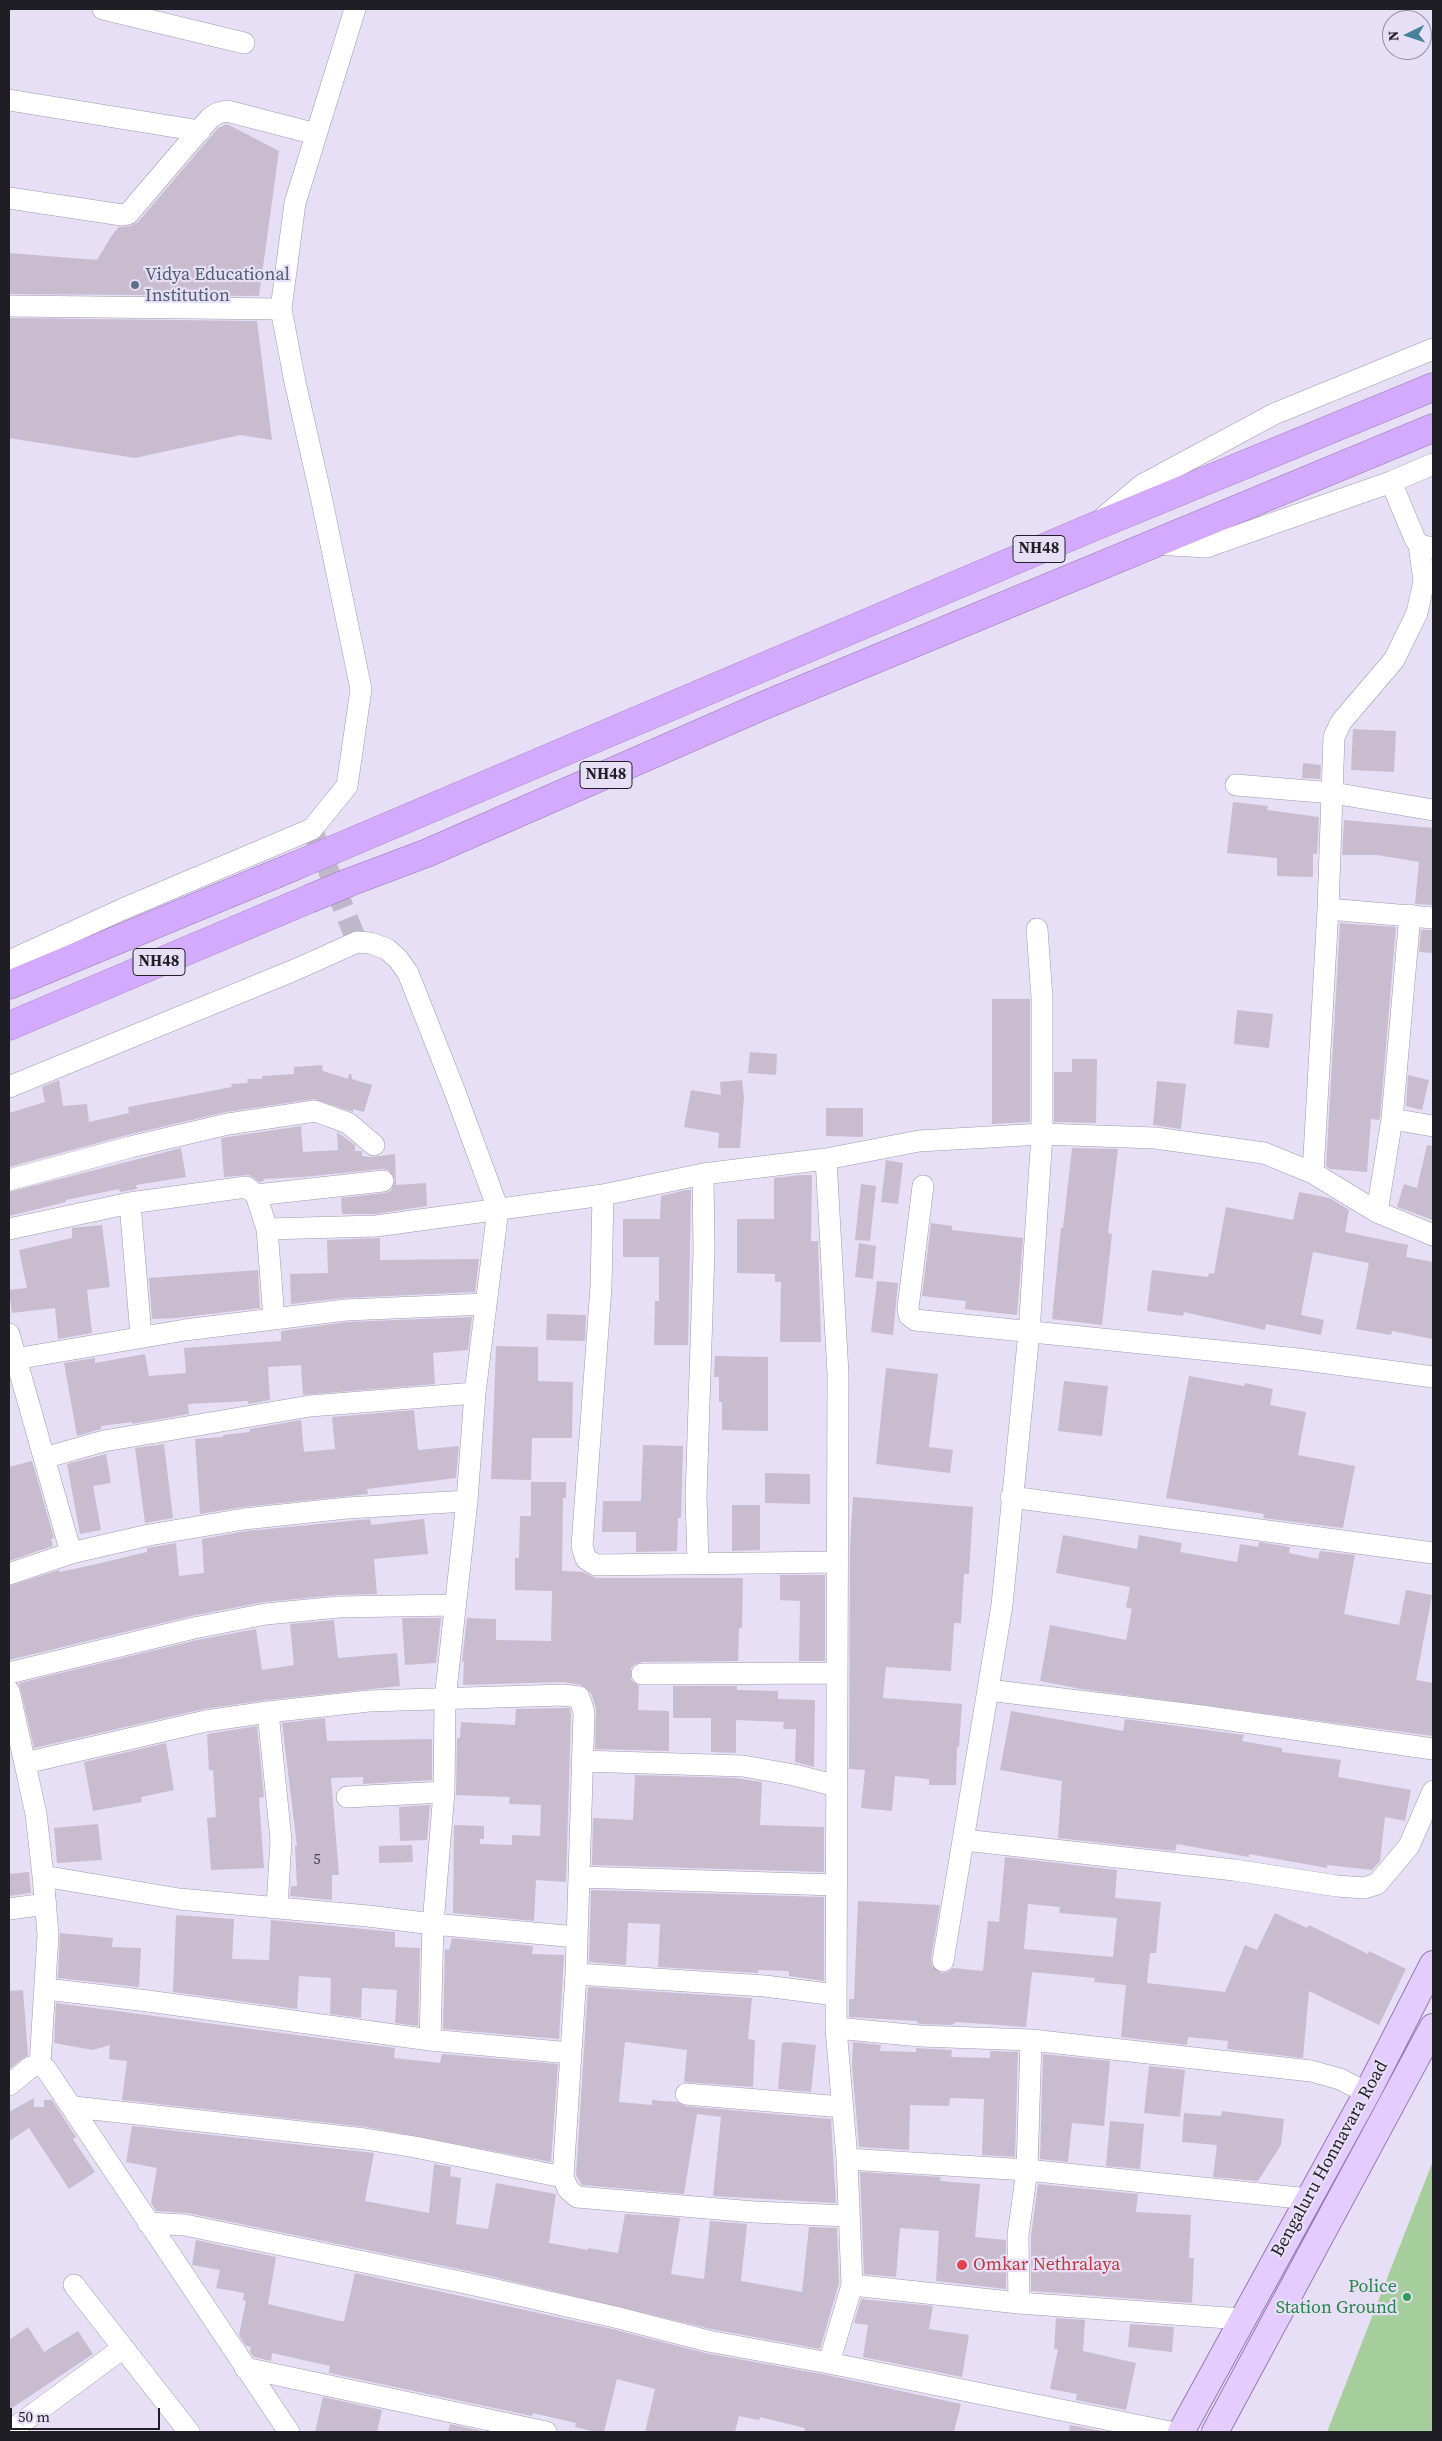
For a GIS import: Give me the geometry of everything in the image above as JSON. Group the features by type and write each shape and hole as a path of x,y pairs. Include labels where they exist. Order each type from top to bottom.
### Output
{"highway":[{"name":"NH48","path":"9,985 295,866 1093,527 1433,387"},
{"name":"NH48","path":"9,1026 350,882 427,853 659,752 1152,544 1433,428"}],"main road":[{"name":"Bengaluru Honnavara Road","path":"1181,2432 1367,2092 1433,1964"},
{"name":"Bengaluru Honnavara Road","path":"1215,2432 1433,2027"}],"street":[{"path":"103,9 244,43"},
{"path":"9,961 123,909 312,829 347,786 361,689 322,501 294,382 281,309 295,203 355,9"},
{"path":"9,100 200,131"},
{"path":"9,198 122,215 128,214 218,113 228,111 316,134"},
{"path":"9,306 281,309"},
{"path":"1093,527 1142,484 1274,414 1433,349"},
{"path":"1152,544 1206,547 1391,482 1433,464"},
{"path":"1313,1173 1328,909 1334,737 1341,722 1394,660 1418,613 1424,581 1426,546 1391,482"},
{"path":"1236,785 1333,793 1433,810"},
{"path":"1328,909 1433,918"},
{"path":"1377,1212 1392,1118 1410,916"},
{"path":"943,1961 1002,1605 1011,1497 1029,1332 1042,1134 1042,998 1037,929"},
{"path":"9,1087 297,969 357,942 370,943 387,949 398,959 408,973 498,1208 475,1393 467,1501 445,1699 444,1792 433,1924 430,2040"},
{"path":"9,1180 130,1147 228,1124 315,1111 348,1123 374,1145"},
{"path":"1392,1118 1433,1126"},
{"path":"267,1229 376,1226 603,1195 703,1174 826,1159 919,1141 1042,1134 1155,1138 1264,1153 1313,1173 1377,1212 1433,1235"},
{"path":"826,1159 838,1374 836,2028 847,2159 852,2285 830,2363"},
{"path":"698,1562 696,1497 704,1251 703,1174"},
{"path":"256,1195 383,1181"},
{"path":"9,1229 130,1203 246,1186 256,1195 267,1229 274,1319"},
{"path":"923,1186 908,1308 909,1315 915,1320 1298,1359 1433,1377"},
{"path":"603,1195 601,1287 582,1546 586,1559 596,1565 698,1562 838,1562"},
{"path":"130,1203 142,1336"},
{"path":"12,1359 142,1336 346,1310 486,1304"},
{"path":"9,1334 12,1359 72,1553"},
{"path":"44,1458 104,1441 310,1406 475,1393"},
{"path":"1011,1497 1433,1553"},
{"path":"9,1574 72,1553 149,1535 244,1519 347,1508 467,1501"},
{"path":"9,1674 194,1628 266,1614 340,1607 455,1605"},
{"path":"642,1674 837,1673"},
{"path":"9,1690 36,1814 46,1904 48,1935 46,1989 40,2065"},
{"path":"988,1690 1156,1710 1433,1749"},
{"path":"25,1763 206,1721 268,1712 369,1700 563,1695 579,1697 584,1712 576,1974 563,2177 568,2189 577,2197 754,2212 849,2216"},
{"path":"268,1712 281,1840 277,1907"},
{"path":"582,1761 743,1766 794,1775 836,1786"},
{"path":"964,1840 1234,1870 1338,1886 1364,1888 1377,1884 1408,1846 1433,1791"},
{"path":"347,1797 444,1792"},
{"path":"43,1876 179,1899 577,1937"},
{"path":"579,1876 837,1885"},
{"path":"9,1909 46,1904"},
{"path":"576,1974 765,1986 836,1995"},
{"path":"46,1989 148,2001 430,2040 570,2053"},
{"path":"836,2028 920,2036 1031,2040 1311,2071 1340,2079 1367,2092"},
{"path":"1019,2303 1018,2235 1027,2170 1031,2040"},
{"path":"9,2085 31,2067 40,2065 46,2069 74,2108 148,2223 289,2432"},
{"path":"686,2094 842,2107"},
{"path":"74,2108 365,2139 415,2147 563,2177"},
{"path":"847,2159 1027,2170 1309,2199"},
{"path":"148,2223 185,2225 470,2284 615,2317 708,2341 830,2363 1170,2432"},
{"path":"74,2285 190,2432"},
{"path":"852,2285 1019,2303 1242,2319"},
{"path":"9,2432 123,2348"},
{"path":"245,2368 546,2432"}],"green space":[{"name":"Police Station Ground","path":"1433,2161 1433,2432 1327,2432"}],"building":[{"path":"227,124 279,151 259,296 9,294 9,253 97,260 119,227 130,226 138,222 218,128"},
{"path":"9,318 257,321 272,440 240,435 135,458 9,438"},
{"path":"1353,729 1396,731 1394,772 1351,770"},
{"path":"1303,763 1321,765 1320,779 1302,778"},
{"path":"1233,802 1268,806 1267,810 1319,817 1317,854 1313,854 1313,877 1277,876 1277,858 1227,853"},
{"path":"1344,820 1433,828 1433,905 1415,904 1419,862 1377,855 1342,855"},
{"path":"1340,923 1396,927 1380,1117 1379,1120 1371,1119 1367,1172 1330,1169 1326,1166"},
{"path":"1421,930 1433,930 1433,953 1419,952"},
{"path":"992,999 1030,999 1030,1122 992,1124"},
{"path":"1237,1010 1273,1014 1269,1048 1234,1044"},
{"path":"750,1052 777,1054 776,1075 748,1073"},
{"path":"1072,1059 1097,1059 1096,1123 1054,1122 1054,1072 1072,1072"},
{"path":"322,1065 323,1071 348,1079 349,1074 351,1074 352,1079 372,1085 364,1112 353,1109 353,1112 314,1099 226,1112 127,1135 9,1167 9,1113 45,1102 42,1087 59,1080 63,1106 87,1104 89,1122 129,1113 128,1107 232,1087 231,1084 248,1083 247,1079 262,1079 262,1076 294,1074 294,1067"},
{"path":"1408,1075 1429,1080 1422,1110 1406,1106"},
{"path":"742,1080 744,1097 740,1148 718,1148 719,1133 684,1127 691,1090 721,1095 720,1082"},
{"path":"1157,1081 1186,1084 1181,1129 1153,1125"},
{"path":"826,1108 863,1108 863,1137 826,1136"},
{"path":"301,1126 303,1152 338,1150 337,1132 355,1145 355,1151 362,1151 362,1156 372,1157 395,1154 396,1185 426,1183 427,1206 375,1214 342,1214 341,1198 391,1191 395,1179 388,1170 382,1169 263,1179 264,1181 259,1182 249,1175 224,1177 221,1138"},
{"path":"1427,1145 1433,1146 1433,1220 1397,1207 1404,1184 1417,1188"},
{"path":"181,1148 186,1177 136,1185 137,1189 120,1192 119,1189 66,1200 66,1202 9,1216 9,1192"},
{"path":"1072,1148 1118,1149 1108,1233 1112,1234 1102,1325 1052,1319 1061,1228 1063,1228"},
{"path":"886,1160 903,1163 898,1204 881,1202"},
{"path":"812,1175 811,1241 818,1241 821,1342 780,1342 781,1282 775,1282 775,1274 737,1273 737,1219 774,1219 774,1178"},
{"path":"861,1184 876,1186 870,1241 855,1240"},
{"path":"691,1190 688,1345 654,1345 655,1301 659,1301 659,1257 623,1257 623,1219 660,1219 661,1196"},
{"path":"1299,1192 1330,1198 1349,1210 1345,1232 1408,1245 1406,1257 1433,1262 1433,1339 1392,1331 1391,1335 1356,1329 1369,1263 1313,1252 1301,1315 1324,1320 1321,1335 1266,1324 1265,1330 1184,1312 1183,1316 1147,1311 1152,1270 1208,1277 1209,1273 1214,1274 1226,1207 1293,1220"},
{"path":"931,1223 952,1226 952,1230 1023,1238 1017,1315 965,1309 966,1301 922,1296"},
{"path":"102,1225 110,1287 87,1290 92,1333 58,1339 55,1308 12,1313 9,1290 27,1288 19,1250 72,1238 72,1228"},
{"path":"380,1238 380,1260 479,1259 475,1292 345,1298 291,1304 290,1274 328,1273 327,1240"},
{"path":"859,1243 876,1246 873,1279 855,1277"},
{"path":"258,1270 260,1308 177,1318 152,1319 149,1278"},
{"path":"877,1281 898,1283 893,1335 871,1332"},
{"path":"547,1314 586,1315 585,1341 546,1340"},
{"path":"472,1317 468,1350 433,1353 435,1384 303,1395 301,1365 268,1367 270,1400 248,1404 248,1401 188,1404 189,1414 132,1424 132,1422 101,1426 101,1429 77,1436 64,1363 95,1358 95,1363 145,1354 149,1376 186,1373 184,1348 281,1341 281,1331 347,1322"},
{"path":"496,1346 538,1347 538,1381 573,1382 572,1438 532,1438 531,1480 491,1479"},
{"path":"715,1356 768,1357 768,1431 722,1430 722,1402 719,1402 719,1377 714,1377"},
{"path":"886,1368 938,1374 929,1447 953,1450 950,1473 876,1464"},
{"path":"1189,1376 1244,1386 1245,1383 1273,1389 1270,1405 1306,1412 1298,1455 1355,1466 1343,1528 1263,1518 1264,1514 1166,1498"},
{"path":"1064,1381 1108,1386 1102,1436 1058,1431"},
{"path":"414,1410 418,1450 459,1446 456,1478 367,1489 368,1494 243,1507 200,1514 195,1439 223,1437 223,1435 249,1432 250,1429 301,1420 304,1452 335,1449 332,1417"},
{"path":"164,1444 173,1518 145,1523 135,1448"},
{"path":"643,1445 683,1446 681,1518 678,1518 677,1551 636,1552 636,1532 602,1532 603,1501 641,1501"},
{"path":"106,1454 111,1483 93,1486 101,1530 80,1534 67,1464"},
{"path":"32,1461 54,1538 51,1539 53,1546 9,1561 9,1467"},
{"path":"765,1473 810,1474 810,1504 765,1503"},
{"path":"531,1482 566,1482 566,1498 563,1498 562,1571 583,1572 596,1578 743,1578 742,1628 739,1628 738,1661 642,1662 635,1664 631,1668 631,1680 639,1686 638,1710 669,1711 669,1751 595,1749 596,1708 591,1693 581,1685 563,1682 463,1685 464,1661 462,1662 467,1618 496,1619 496,1640 551,1641 552,1591 515,1590 515,1558 519,1558 520,1516 531,1516"},
{"path":"853,1497 973,1507 969,1574 964,1574 961,1623 954,1623 951,1671 886,1667 883,1698 962,1704 959,1747 957,1747 956,1785 929,1785 929,1779 895,1776 892,1811 861,1808 865,1770 849,1769 850,1547"},
{"path":"732,1505 760,1505 760,1550 732,1551"},
{"path":"370,1519 371,1525 424,1519 428,1554 374,1559 377,1594 338,1595 264,1602 191,1616 9,1660 9,1586 59,1570 60,1572 97,1564 147,1552 147,1548 176,1543 179,1576 204,1573 202,1539 246,1531"},
{"path":"1063,1535 1137,1549 1139,1535 1182,1543 1180,1552 1237,1562 1240,1544 1258,1547 1259,1542 1290,1547 1289,1553 1318,1559 1320,1551 1355,1555 1344,1614 1399,1625 1406,1590 1432,1595 1416,1680 1433,1683 1433,1736 1081,1689 1040,1681 1050,1625 1126,1640 1132,1609 1126,1607 1130,1587 1056,1573"},
{"path":"780,1575 825,1575 825,1661 799,1661 800,1601 780,1600"},
{"path":"402,1618 441,1618 436,1663 405,1665"},
{"path":"334,1620 338,1658 397,1653 400,1686 267,1700 204,1709 34,1748 19,1683 197,1640 256,1629 262,1670 294,1665 290,1624"},
{"path":"673,1686 737,1686 737,1690 778,1691 778,1699 815,1700 814,1767 795,1762 796,1729 783,1729 784,1722 736,1720 736,1753 711,1752 711,1718 673,1718"},
{"path":"570,1708 566,1882 536,1880 534,1921 453,1913 454,1825 484,1826 484,1839 480,1839 480,1844 512,1845 512,1835 540,1836 541,1805 509,1804 510,1797 456,1795 457,1738 460,1738 461,1722 515,1725 516,1709"},
{"path":"1011,1711 1123,1731 1125,1719 1244,1735 1242,1741 1282,1748 1282,1752 1341,1760 1338,1777 1411,1790 1405,1821 1385,1817 1380,1861 1372,1870 1327,1865 1327,1868 1249,1854 1249,1857 1177,1844 1175,1851 1058,1838 1062,1781 1000,1770"},
{"path":"325,1718 327,1741 432,1739 432,1780 363,1784 363,1777 331,1778 339,1875 332,1875 332,1900 290,1896 291,1886 297,1886 295,1846 297,1846 282,1723"},
{"path":"257,1726 264,1797 259,1798 264,1868 211,1870 207,1818 216,1817 213,1770 209,1770 207,1734"},
{"path":"166,1743 174,1790 141,1797 142,1802 93,1811 84,1762"},
{"path":"635,1775 736,1778 762,1782 760,1825 824,1827 824,1872 592,1865 593,1818 633,1820"},
{"path":"430,1805 427,1840 400,1841 399,1807"},
{"path":"98,1824 102,1860 57,1863 54,1828"},
{"path":"412,1845 413,1862 379,1863 379,1846"},
{"path":"1005,1857 1117,1870 1115,1898 1161,1902 1156,1953 1150,1953 1147,1983 1225,1992 1245,1945 1257,1950 1275,1913 1307,1928 1309,1925 1368,1954 1369,1951 1406,1969 1379,2025 1309,1991 1303,2058 1227,2049 1228,2041 1188,2037 1187,2045 1121,2037 1126,1985 1094,1982 1095,1978 1032,1972 1026,2027 956,2022 952,2025 921,2024 917,2023 917,2021 849,2017 849,1999 854,1999 858,1901 940,1905 931,1959 932,1966 941,1973 948,1972 953,1968 983,1971 988,1921 999,1922","holes":["1028,1904 1060,1907 1059,1913 1117,1918 1113,1957 1024,1949"]},
{"path":"29,1872 31,1893 9,1896 9,1874"},
{"path":"591,1890 824,1897 824,1981 789,1976 789,1971 758,1970 758,1973 658,1967 660,1924 628,1923 626,1965 589,1962"},
{"path":"176,1915 234,1919 232,1959 269,1960 271,1920 395,1932 395,1947 420,1948 418,2026 395,2023 397,1990 362,1988 361,2018 330,2014 331,1978 299,1976 297,2009 173,1992"},
{"path":"60,1933 113,1938 112,1947 141,1948 139,1987 58,1978"},
{"path":"452,1938 533,1946 532,1954 564,1955 559,2039 443,2029 445,1949 449,1950"},
{"path":"588,1987 752,1998 748,2039 755,2040 753,2087 684,2082 687,2050 625,2042 619,2102 652,2105 652,2100 677,2102 685,2106 831,2119 836,2203 713,2196 721,2117 697,2114 684,2194 582,2185 576,2175"},
{"path":"23,1990 28,2055 9,2069 9,1991"},
{"path":"56,2003 395,2048 394,2058 440,2063 442,2054 558,2064 551,2162 366,2127 122,2100 127,2061 109,2059 110,2045 93,2050 54,2043"},
{"path":"853,2042 881,2045 880,2051 916,2052 916,2048 952,2050 951,2057 990,2058 990,2051 1018,2052 1015,2157 982,2155 984,2099 950,2098 949,2106 910,2105 909,2150 859,2147 852,2066"},
{"path":"782,2043 816,2045 811,2092 778,2089"},
{"path":"1043,2054 1110,2061 1104,2126 1072,2123 1068,2162 1040,2159"},
{"path":"1149,2066 1185,2070 1180,2117 1144,2113"},
{"path":"34,2098 34,2107 44,2107 44,2100 52,2100 76,2137 73,2139 95,2172 69,2189 29,2128 9,2141 9,2112"},
{"path":"1222,2111 1284,2119 1281,2145 1258,2181 1213,2177 1217,2145 1182,2142 1184,2113 1221,2116"},
{"path":"1110,2121 1144,2124 1140,2169 1106,2166"},
{"path":"132,2126 374,2153 365,2201 429,2213 434,2164 451,2167 450,2176 461,2178 456,2224 488,2229 496,2183 556,2194 549,2243 588,2250 588,2248 618,2253 625,2214 680,2218 671,2274 704,2279 710,2221 747,2224 741,2281 802,2292 809,2227 837,2228 839,2283 820,2349 711,2329 473,2272 188,2213 156,2211 151,2203 157,2168 126,2162"},
{"path":"860,2172 941,2177 940,2181 980,2184 975,2237 1006,2240 1006,2289 936,2281 939,2231 900,2228 896,2277 864,2274"},
{"path":"1038,2184 1138,2194 1136,2212 1191,2215 1189,2258 1194,2258 1192,2303 1031,2291 1031,2236"},
{"path":"196,2240 276,2257 268,2304 340,2321 344,2321 355,2273 612,2329 705,2353 827,2375 961,2404 954,2432 804,2432 805,2428 760,2417 759,2420 739,2416 735,2432 645,2432 655,2389 617,2379 604,2432 596,2432 575,2427 576,2423 533,2413 532,2416 329,2373 330,2366 272,2353 271,2361 254,2357 250,2352 251,2347 246,2346 239,2335 246,2301 243,2300 244,2293 216,2288 220,2270 192,2265"},
{"path":"861,2299 933,2306 929,2329 969,2335 962,2377 863,2357 868,2325 854,2323"},
{"path":"1056,2318 1085,2320 1083,2351 1136,2363 1126,2410 1076,2400 1077,2394 1050,2389 1058,2349 1054,2349"},
{"path":"1130,2324 1174,2327 1172,2352 1128,2347"},
{"path":"28,2327 44,2352 78,2331 93,2354 9,2410 9,2340"},
{"path":"323,2397 382,2410 377,2432 315,2432"},
{"path":"450,2424 487,2432 448,2432"},
{"path":"1070,2425 1107,2432 1069,2432"}],"tunnel":[{"path":"312,829 357,942"}],"place":[{"name":"Vidya Educational Institution","path":"135,285"},
{"name":"Omkar Nethralaya","path":"962,2265"},
{"name":"Police Station Ground","path":"1407,2297"}]}
